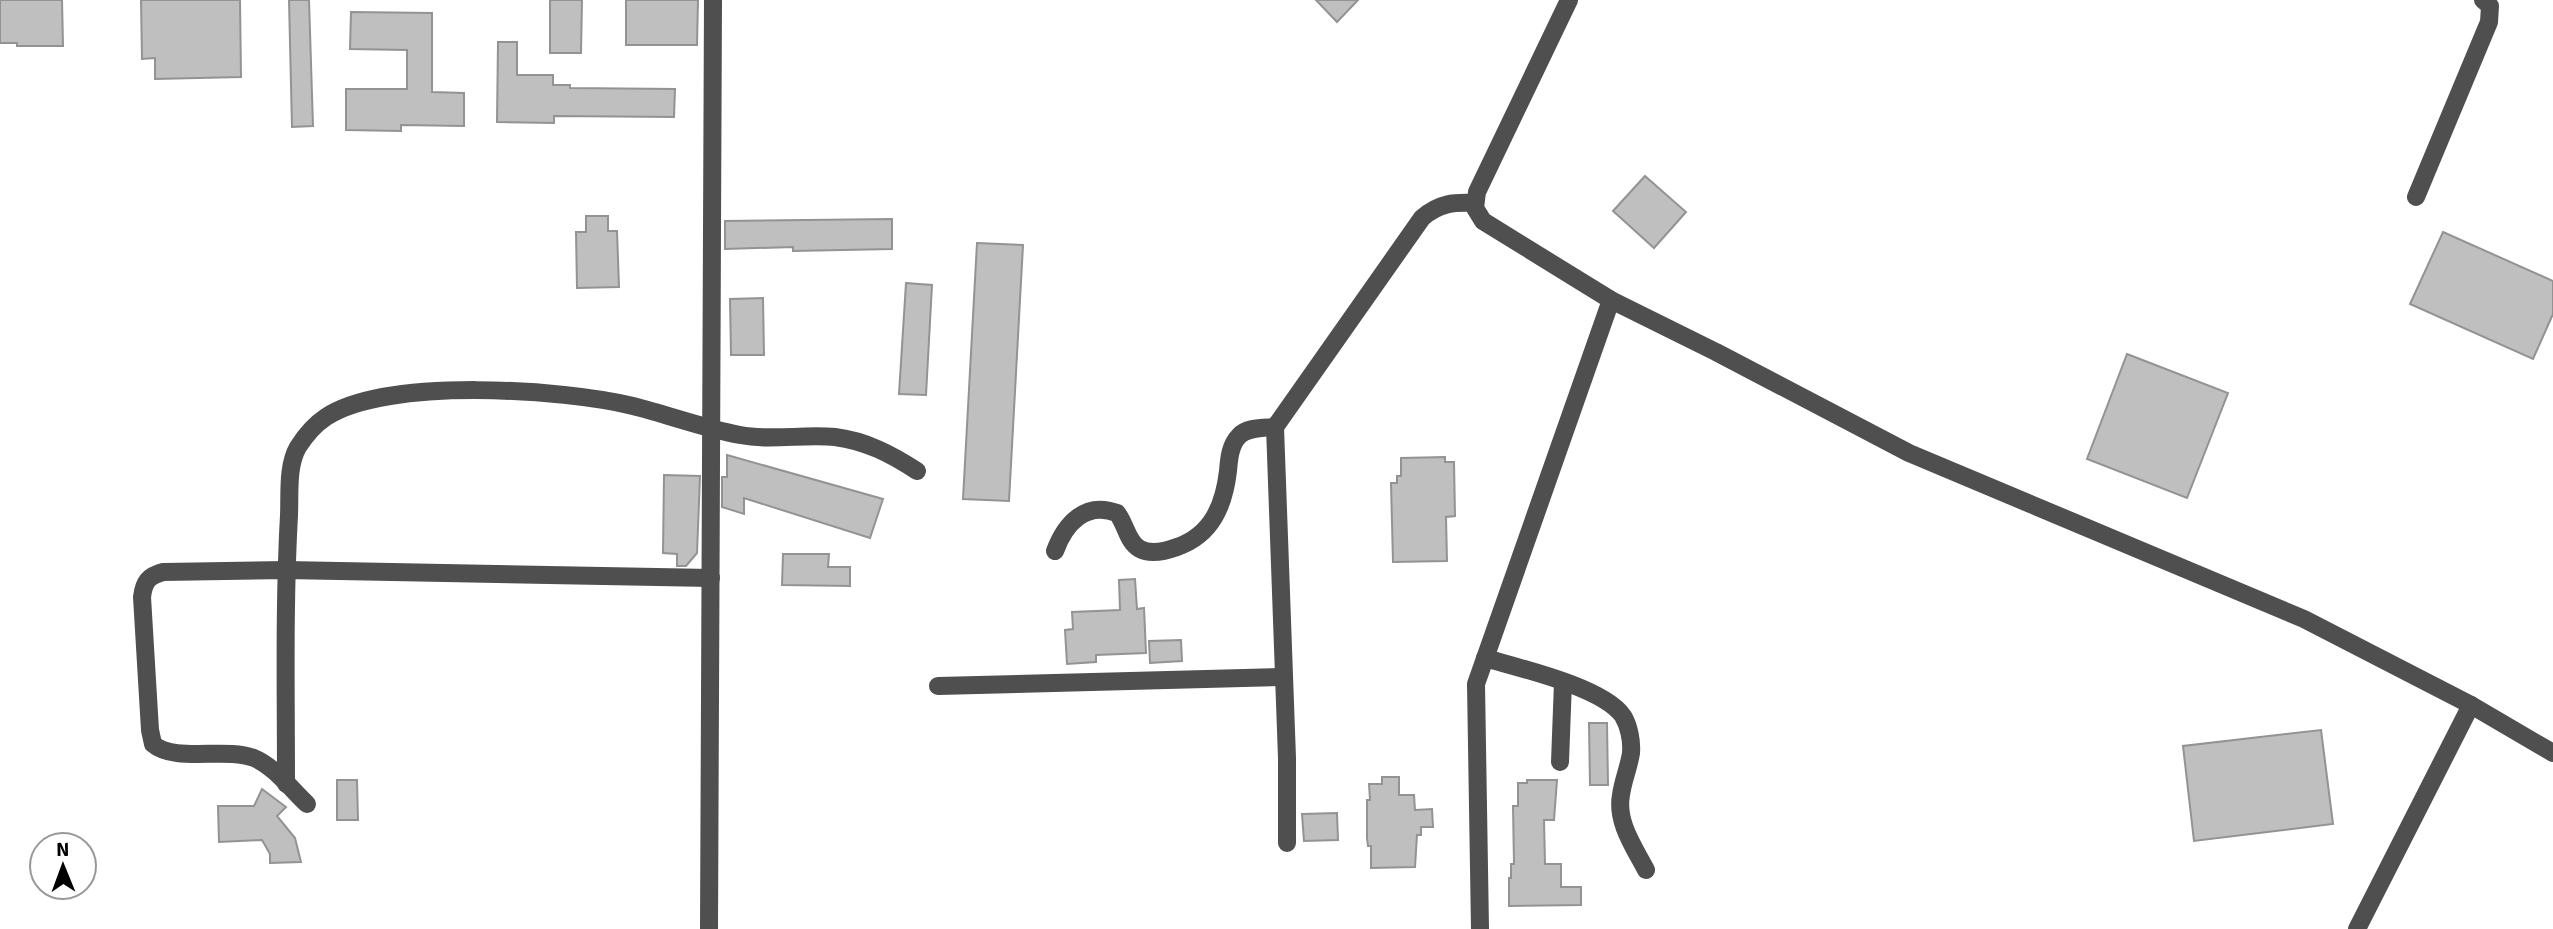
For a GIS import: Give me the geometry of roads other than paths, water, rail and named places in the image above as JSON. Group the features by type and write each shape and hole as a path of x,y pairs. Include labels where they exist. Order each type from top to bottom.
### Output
{"street":[{"path":"709,929 713,0"},
{"path":"1569,0 1477,192 1477,215 1483,221 1611,300 1909,453 2304,619 2471,705 2553,753"},
{"path":"2416,197 2489,22 2490,6 2483,0"},
{"path":"1287,843 1275,426 1422,218 1442,205 1475,203"},
{"path":"1480,929 1476,684 1611,300"},
{"path":"286,784 286,570 291,468 296,451 307,433 326,417 358,404 406,394 487,390 570,394 632,406 713,429 760,437 833,437 850,440 874,446 917,471"},
{"path":"1055,551 1061,534 1069,523 1099,510 1117,513 1131,541 1139,549 1151,552 1166,551 1193,539 1208,528 1219,512 1225,492 1229,456 1236,438 1248,430 1275,426"},
{"path":"307,804 262,761 231,753 166,752 153,744 142,597 147,580 153,575 163,572 286,570 710,578"},
{"path":"1485,658 1563,682 1602,699 1623,717 1632,744 1621,791 1621,816 1646,870"},
{"path":"938,686 1284,677"},
{"path":"1560,762 1563,682"},
{"path":"2357,929 2471,705"}]}
